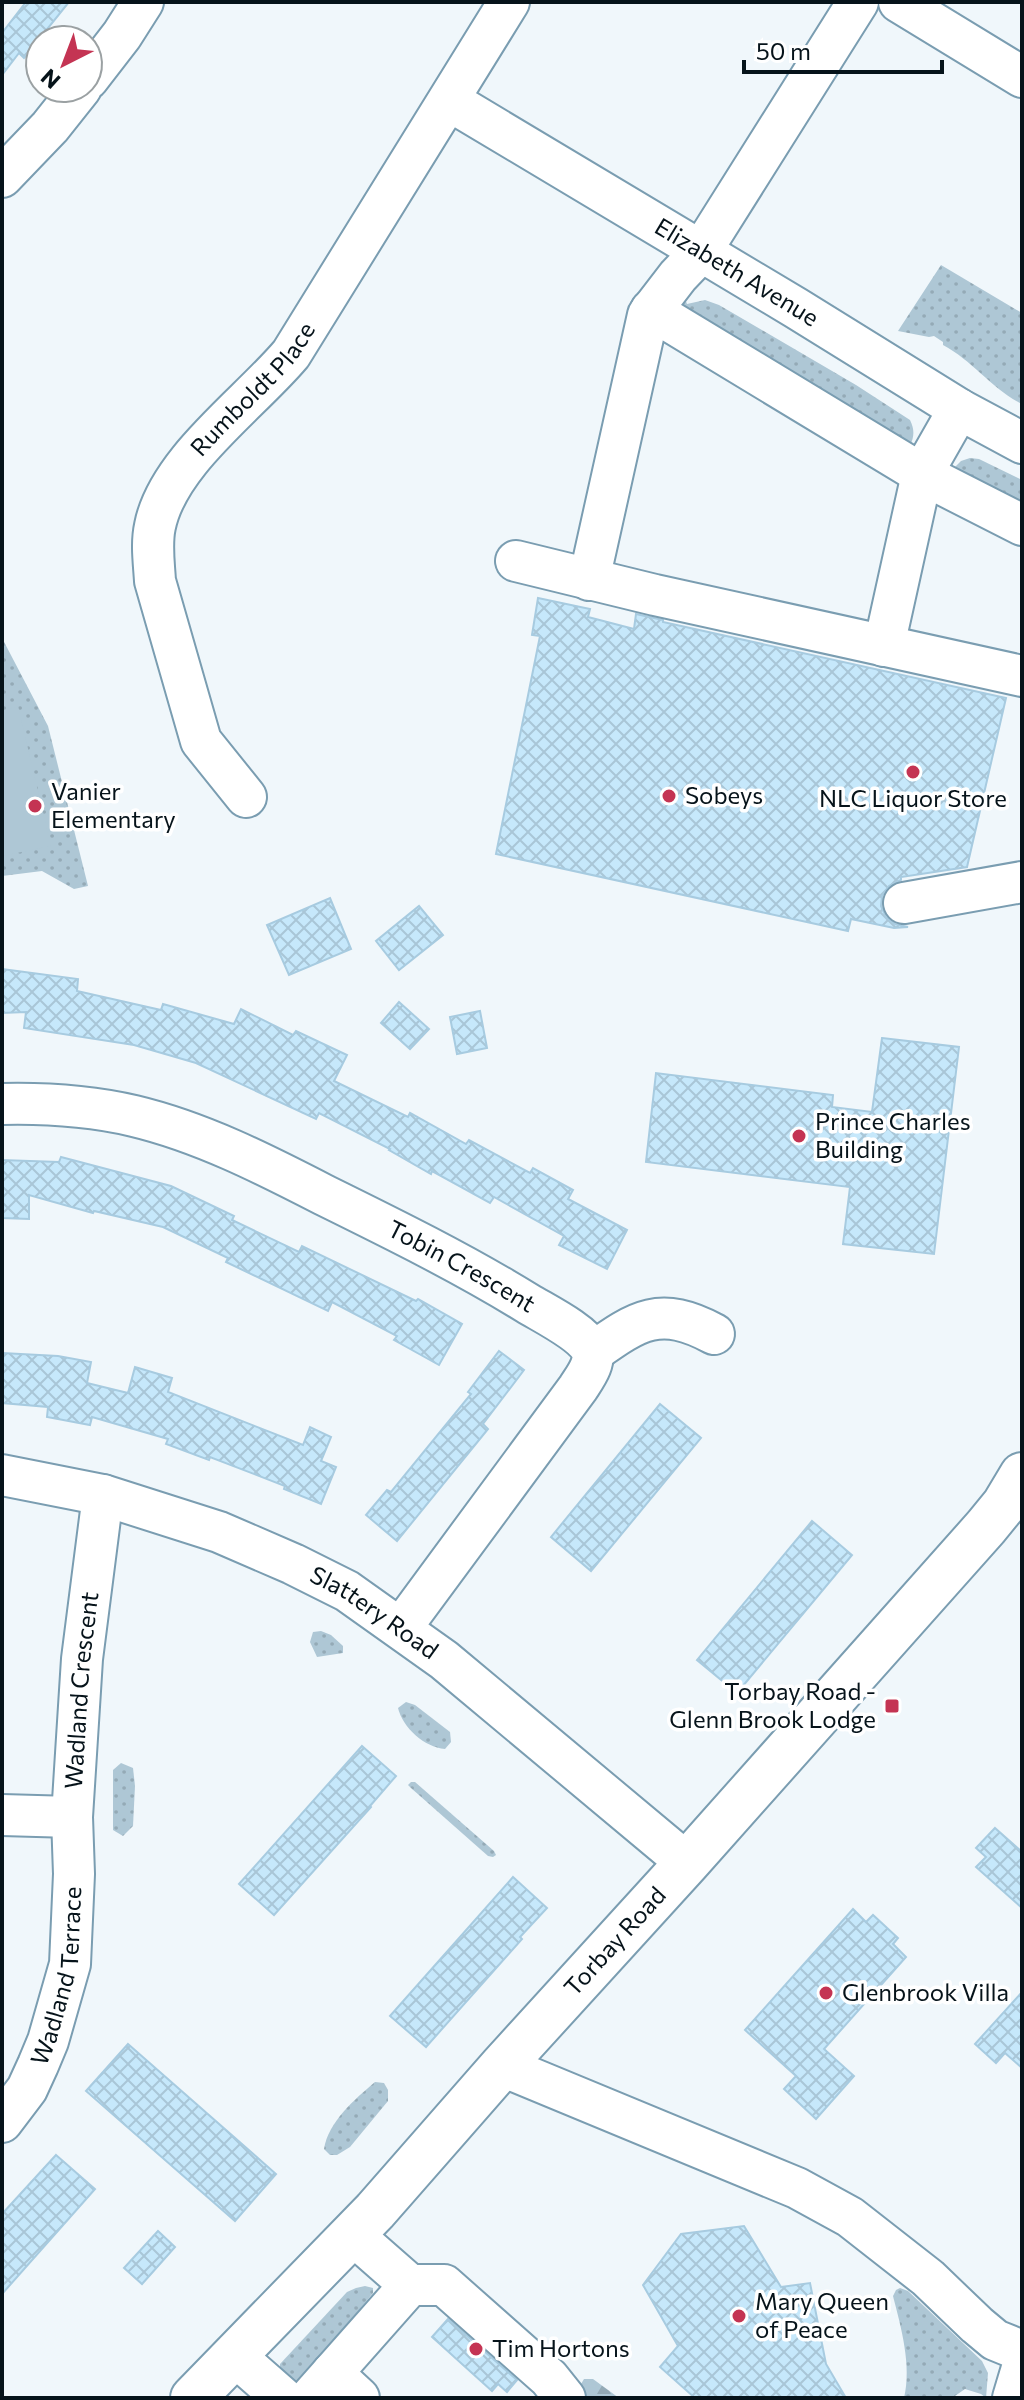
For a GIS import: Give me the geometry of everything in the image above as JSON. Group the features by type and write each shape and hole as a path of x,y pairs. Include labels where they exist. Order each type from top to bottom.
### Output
{"main road":[{"name":"Torbay Road","path":"193,2398 353,2235 986,1527 1022,1475"}],"street":[{"path":"104,58 143,2"},
{"name":"Rumboldt Place","path":"246,797 201,741 155,581 155,527 164,497 205,443 291,354 509,2"},
{"path":"589,580 651,310 700,253 858,2"},
{"path":"899,2 1022,77"},
{"name":"Elizabeth Avenue","path":"450,101 959,409 1022,443"},
{"path":"2,177 68,104"},
{"path":"651,310 922,474 1022,525"},
{"path":"884,646 922,474 959,409"},
{"path":"516,561 1022,676"},
{"path":"904,903 1022,882"},
{"name":"Tobin Crescent","path":"2,1104 84,1107 135,1116 235,1151 470,1268 557,1321 593,1352"},
{"path":"401,1628 578,1388 592,1361 593,1352 643,1321 663,1317 714,1334"},
{"name":"Slattery Road","path":"2,1475 103,1495 219,1532 347,1591 444,1660 687,1863"},
{"name":"Wadland Crescent","path":"2,1815 72,1817 82,1659 103,1495"},
{"name":"Wadland Terrace","path":"2,2122 27,2089 38,2065 70,1967 74,1874 72,1817"},
{"path":"502,2066 797,2188 850,2217 928,2278 995,2340 1022,2351"},
{"path":"353,2235 410,2285 444,2285 549,2378 563,2397"},
{"path":"334,2390 364,2339 410,2285"},
{"path":"235,2356 283,2398"},
{"path":"1013,2398 1022,2368"}],"green space":[{"path":"941,265 1022,313 1022,404 1001,391 934,336 898,331"},
{"path":"684,296 687,304 705,300 719,305 910,420 913,433 910,446 682,310 679,301"},
{"path":"979,459 1022,480 1022,505 951,471 961,461"},
{"name":"Vanier Elementary","path":"2,638 48,726 88,886 74,889 42,871 2,876"},
{"path":"18,706 51,846 2,856 2,711"},
{"path":"321,1631 343,1646 343,1653 317,1657 310,1642 313,1632"},
{"path":"406,1702 415,1705 450,1732 451,1742 445,1749 430,1745 410,1729 398,1708"},
{"path":"121,1763 133,1768 135,1786 133,1826 123,1836 113,1830 113,1770"},
{"path":"415,1782 496,1855 488,1856 411,1788 408,1785"},
{"path":"375,2082 384,2083 388,2101 350,2147 337,2155 330,2155 324,2149 331,2130 344,2112"},
{"path":"365,2286 373,2288 373,2293 298,2384 288,2383 280,2371 280,2364 347,2292"},
{"path":"900,2288 908,2291 982,2361 988,2373 986,2398 965,2389 952,2398 904,2398 906,2360 893,2296"},
{"path":"584,2379 593,2379 619,2398 588,2398 578,2389"}],"building":[{"path":"26,2 69,2 51,24 24,24 24,58 19,53 2,75 2,33"},
{"name":"Sobeys","path":"538,598 590,609 588,617 634,629 636,614 1006,698 967,867 901,877 889,886 882,896 881,906 886,917 895,924 908,927 894,928 851,919 848,931 496,854 540,636 532,635"},
{"path":"330,898 351,949 289,975 267,925"},
{"path":"419,906 443,935 399,970 376,941"},
{"path":"2,969 78,979 77,991 161,1010 163,1004 234,1024 241,1009 293,1035 296,1031 347,1055 334,1081 408,1117 410,1113 466,1144 469,1140 530,1173 533,1168 573,1190 568,1199 627,1230 607,1269 559,1245 564,1236 494,1197 490,1203 319,1113 316,1119 196,1063 134,1045 24,1028 26,1012 2,1013"},
{"path":"399,1002 429,1029 410,1049 381,1023"},
{"path":"480,1011 487,1048 457,1054 450,1017"},
{"name":"Prince Charles Building","path":"882,1038 959,1047 934,1254 843,1244 850,1187 646,1162 656,1073 833,1095 832,1107 872,1112"},
{"path":"61,1157 171,1186 299,1252 302,1246 416,1301 418,1299 462,1324 439,1365 394,1340 397,1336 332,1302 328,1311 226,1262 228,1258 163,1227 93,1213 29,1195 29,1219 2,1218 2,1160 59,1162"},
{"path":"499,1351 524,1370 483,1424 488,1429 397,1541 366,1515 387,1490 391,1492 471,1394 468,1392"},
{"path":"2,1353 58,1356 91,1362 87,1383 128,1393 135,1367 172,1378 168,1392 303,1445 310,1427 331,1437 321,1461 336,1467 321,1504 284,1489 285,1486 166,1444 168,1439 92,1417 90,1425 47,1417 48,1407 2,1403"},
{"path":"660,1404 701,1438 591,1571 551,1537"},
{"path":"812,1521 852,1555 737,1693 697,1660"},
{"path":"362,1746 396,1776 274,1915 239,1884"},
{"path":"995,1828 1022,1852 1022,1908 976,1867 986,1857 976,1848"},
{"path":"513,1877 547,1908 426,2047 390,2016"},
{"name":"Glenbrook Villa","path":"853,1909 866,1922 873,1915 898,1938 893,1944 906,1957 824,2049 854,2076 816,2119 784,2089 796,2076 745,2030"},
{"path":"1022,1992 1022,2068 1005,2053 996,2063 975,2044"},
{"path":"128,2044 276,2174 235,2221 86,2091"},
{"path":"56,2155 95,2189 2,2294 2,2214"},
{"name":"Mary Queen of Peace","path":"744,2226 781,2287 810,2283 826,2364 846,2398 695,2398 660,2367 678,2346 643,2285 681,2234"},
{"path":"158,2231 175,2247 142,2284 124,2268"},
{"path":"448,2319 517,2380 507,2392 498,2384 492,2391 432,2337"}],"place":[{"name":"NLC Liquor Store","path":"913,772"},
{"name":"Sobeys","path":"669,796"},
{"name":"Vanier Elementary","path":"35,806"},
{"name":"Prince Charles Building","path":"799,1136"},
{"name":"Torbay Road - Glenn Brook Lodge","path":"892,1706"},
{"name":"Glenbrook Villa","path":"826,1993"},
{"name":"Mary Queen of Peace","path":"739,2316"},
{"name":"Tim Hortons","path":"476,2349"}]}
